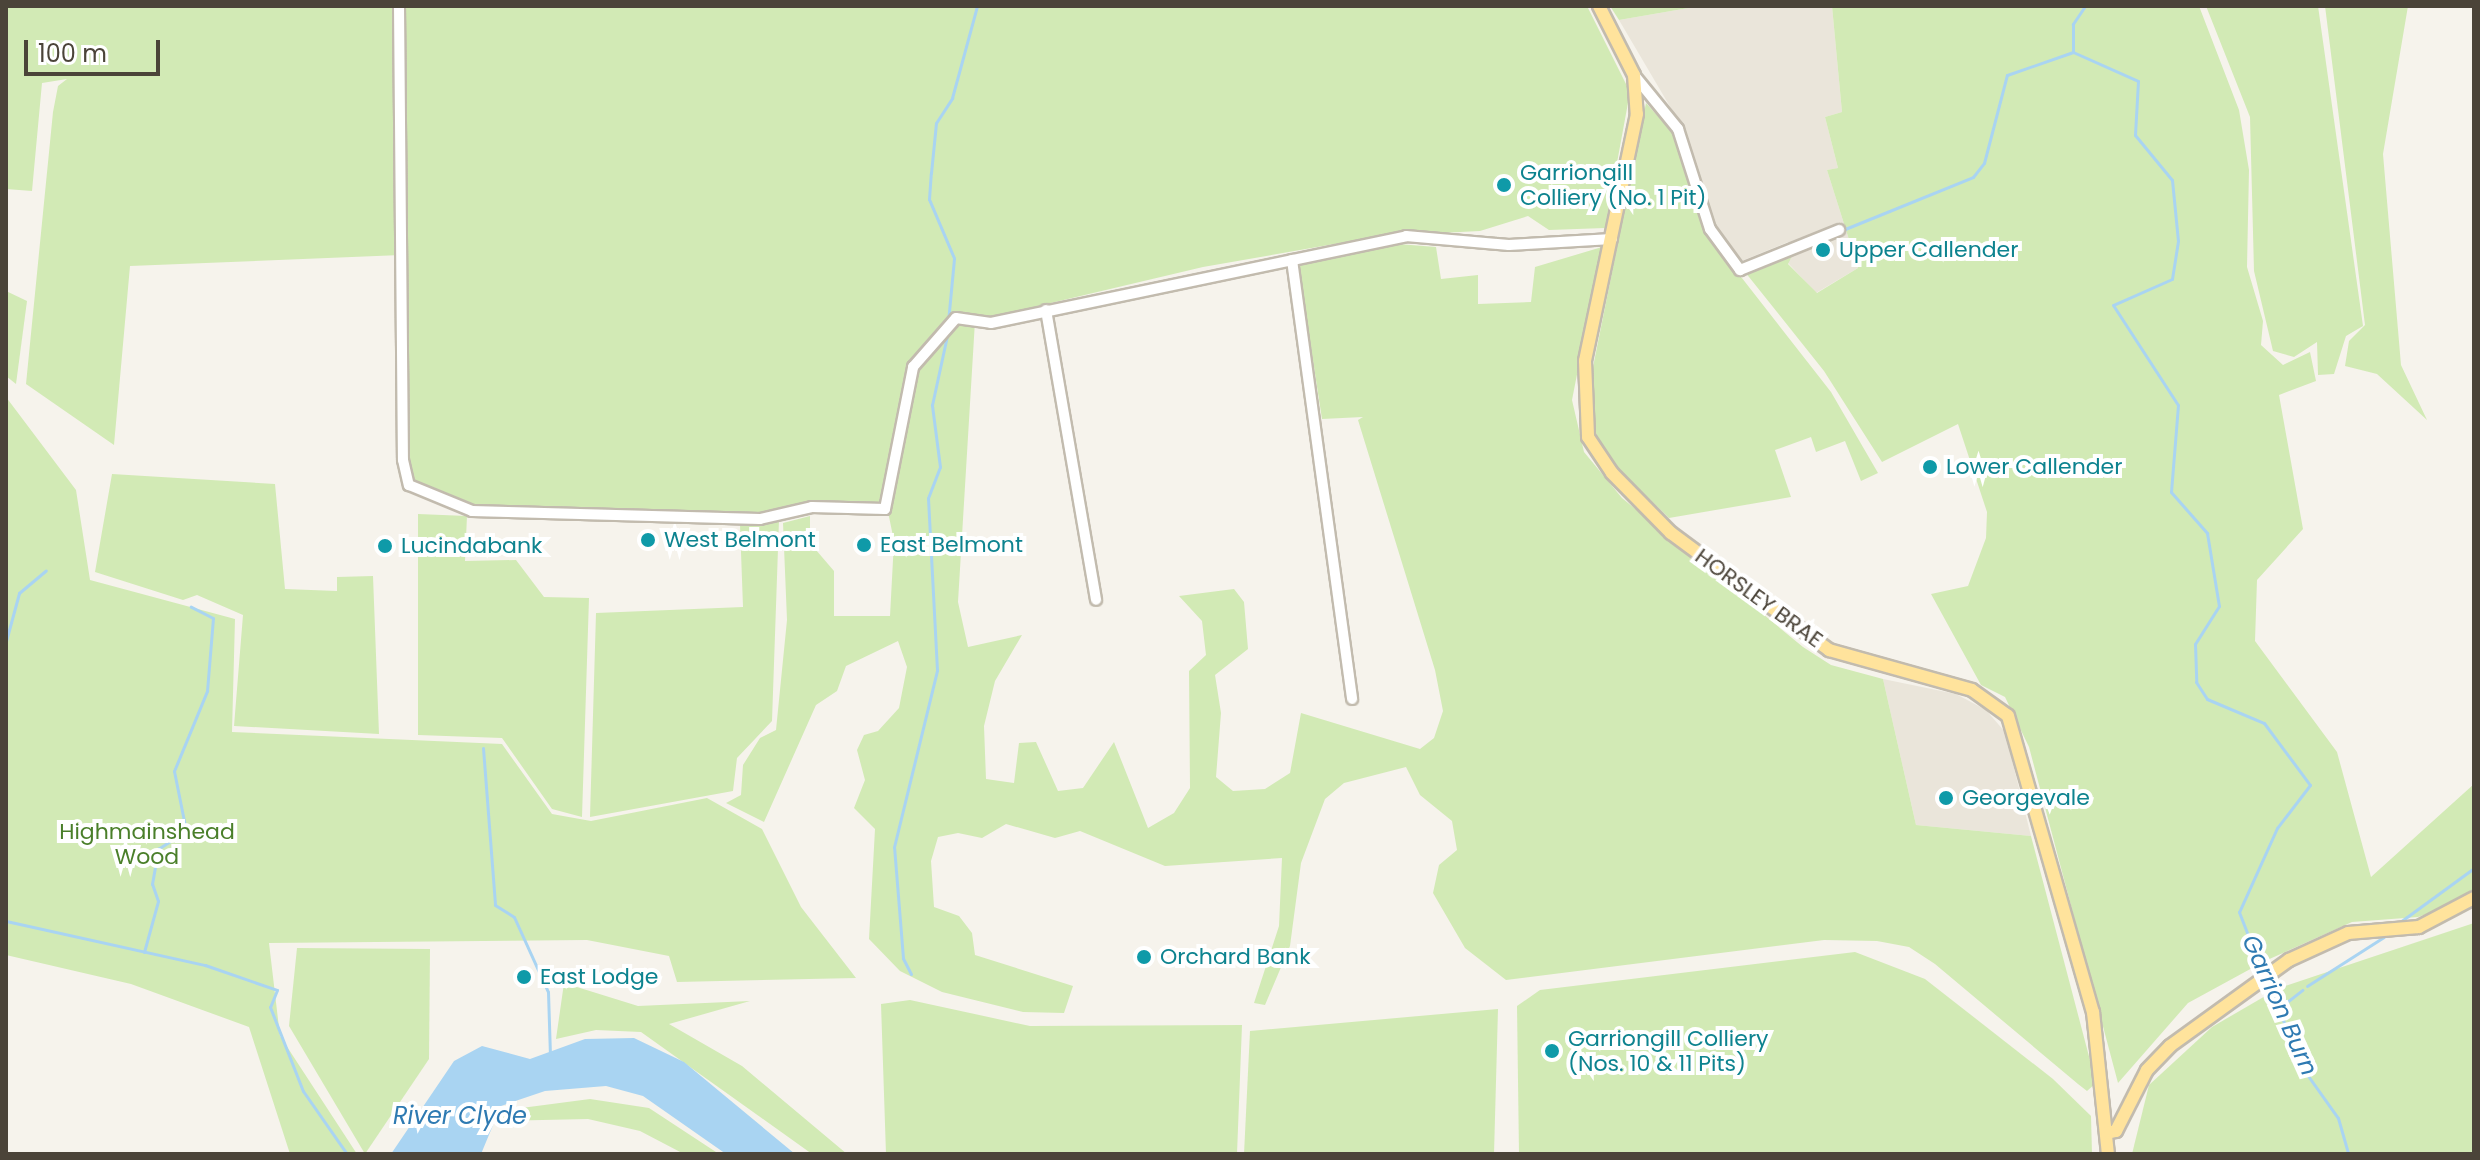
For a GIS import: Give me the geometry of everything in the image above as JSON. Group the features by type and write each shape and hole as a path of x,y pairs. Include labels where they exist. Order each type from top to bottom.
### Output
{"main road":[{"name":"HORSLEY BRAE","path":"1599,6 1634,75 1637,114 1582,390 1582,419 1597,455 1671,533 1829,650 1972,690 2008,716 2093,1012 2108,1154"},
{"path":"2107,1133 2116,1131 2147,1070 2170,1046 2272,971 2348,933 2419,927 2474,898"}],"street":[{"path":"399,6 409,485 472,511 760,519 812,507 885,509 913,367 956,318 991,323 1406,236 1509,245 1612,239"},
{"path":"1634,75 1678,129 1710,229 1740,270 1839,230"},
{"path":"1292,260 1352,699"},
{"path":"1046,310 1096,600"}],"shaded area":[{"path":"1700,6 1832,6 1842,112 1825,117 1838,168 1827,170 1858,268 1816,293 1788,263 1788,242 1739,262 1713,225 1672,110 1619,20"},
{"path":"1883,679 1956,694 1986,710 2005,732 2031,836 1916,825"}],"green space":[{"path":"6,6 1587,6 1630,92 1605,228 1549,230 1528,216 1480,231 1380,236 1203,267 975,321 958,602 968,647 1022,635 995,681 984,726 986,779 1014,783 1019,743 1036,742 1058,791 1083,788 1114,742 1148,828 1174,813 1190,788 1189,671 1206,655 1202,621 1179,596 1234,589 1244,602 1248,649 1215,675 1221,713 1216,777 1233,791 1265,789 1290,773 1301,713 1420,749 1434,738 1443,711 1435,670 1358,420 1363,417 1322,419 1298,263 1398,244 1436,247 1441,279 1478,275 1478,304 1531,302 1535,267 1602,247 1572,400 1584,452 1622,498 1803,647 1831,665 1883,679 1916,825 2031,836 2096,1083 2087,1091 1935,964 1909,947 1877,941 1824,940 1506,980 1465,948 1433,893 1439,865 1457,850 1452,821 1420,795 1406,767 1344,783 1325,799 1301,863 1290,946 1265,1005 1254,1003 1279,926 1282,858 1165,866 1080,831 1055,838 1006,824 982,838 958,833 938,837 931,861 934,907 959,916 972,933 975,955 1073,986 1064,1013 1023,1012 942,992 900,971 869,939 875,829 854,808 865,780 857,750 864,735 878,731 899,708 907,667 898,641 846,666 837,691 816,705 764,822 726,803 741,795 743,765 760,738 776,730 787,620 783,523 810,516 810,543 834,571 834,616 890,616 894,541 887,507 745,518 472,511 409,485 401,255 130,266 114,445 26,384 53,112 58,86 67,79 42,83 32,191 6,189"},
{"path":"1610,6 1700,6 1619,20"},
{"path":"1832,6 2199,6 2239,110 2249,170 2247,267 2263,321 2261,345 2283,365 2310,352 2316,381 2279,395 2303,529 2257,580 2255,641 2337,752 2371,877 2474,784 2474,891 2463,901 2418,917 2352,922 2265,961 2188,1003 2118,1083 2029,747 2005,697 1981,685 1931,594 1968,586 1986,538 1987,512 1958,424 1882,462 1824,371 1745,272 1793,254 1788,264 1817,293 1858,268 1827,170 1838,168 1825,117 1842,112"},
{"path":"2206,6 2318,6 2363,326 2346,336 2334,374 2318,375 2317,342 2294,357 2273,351 2254,271 2250,117"},
{"path":"2325,6 2408,6 2383,154 2401,365 2427,420 2377,374 2345,366 2349,341 2365,325"},
{"path":"1646,103 1672,132 1706,232 1831,392 1878,473 1861,481 1845,441 1816,452 1811,437 1775,450 1791,497 1669,518 1604,455 1590,417 1590,382"},
{"path":"6,291 27,301 16,384 6,376"},
{"name":"Highmainshead Wood","path":"6,397 76,490 90,580 235,619 232,732 502,744 552,814 591,821 707,798 762,829 801,907 856,978 677,982 669,956 587,940 269,943 280,1036 357,1154 290,1154 249,1027 131,984 6,955"},
{"path":"112,474 275,484 285,589 337,591 337,577 373,576 379,734 234,726 243,615 197,595 183,600 95,572"},
{"path":"418,514 467,516 465,561 516,560 544,597 589,598 582,817 552,809 502,738 418,735"},
{"path":"779,520 772,721 737,758 733,791 590,817 596,613 743,607 740,525"},
{"path":"2474,923 2474,1154 2132,1154 2149,1085 2212,1027 2279,988"},
{"path":"297,948 430,949 429,1059 365,1154 289,1026"},
{"path":"1855,952 1925,979 2053,1079 2091,1116 2092,1154 1519,1154 1517,1006 1540,990"},
{"path":"564,983 638,1006 750,1001 669,1024 742,1066 847,1154 812,1154 641,1032 596,1030 556,1039"},
{"path":"910,1000 1030,1026 1242,1025 1237,1154 886,1154 881,1004"},
{"path":"1498,1009 1494,1154 1244,1154 1250,1031"},
{"path":"590,1099 649,1108 719,1154 684,1154 640,1131 588,1119 500,1121 507,1110"}],"water":[{"name":"River Clyde","path":"634,1038 684,1062 795,1154 726,1154 643,1096 606,1086 545,1091 501,1106 481,1154 391,1154 454,1061 482,1046 530,1059 585,1039"}],"waterway":[{"path":"948,322 954,258 929,199 931,173 936,123 952,98 977,6"},
{"name":"Garrion Burn","path":"2085,6 2073,24 2073,52 2138,81 2135,135 2172,180 2178,241 2172,279 2113,305 2178,405 2171,492 2207,533 2219,606 2195,644 2196,682 2207,699 2264,723 2310,785 2277,828 2239,912 2263,974"},
{"path":"1845,229 1973,177 1984,163 2007,75 2073,52"},
{"path":"911,974 903,958 894,847 937,670 928,498 940,467 932,405 948,331"},
{"path":"6,641 19,593 46,570"},
{"path":"144,952 158,901 152,884 158,849 186,831 174,771 207,691 213,618 191,607"},
{"path":"483,748 495,905 514,917 548,992 550,1054"},
{"path":"2400,922 2474,868"},
{"path":"6,921 205,965 277,990 270,1007 303,1091 347,1154"},
{"path":"2307,986 2384,937"},
{"path":"2266,981 2306,1073 2338,1118 2348,1154"},
{"path":"2278,1009 2302,990"}],"place":[{"name":"Garriongill Colliery (No. 1 Pit)","path":"1504,185"},
{"name":"Upper Callender","path":"1823,250"},
{"name":"Lower Callender","path":"1930,467"},
{"name":"West Belmont","path":"648,540"},
{"name":"East Belmont","path":"864,545"},
{"name":"Lucindabank","path":"385,546"},
{"name":"Georgevale","path":"1946,798"},
{"name":"Orchard Bank","path":"1144,957"},
{"name":"East Lodge","path":"524,977"},
{"name":"Garriongill Colliery (Nos. 10 & 11 Pits)","path":"1552,1051"}]}
